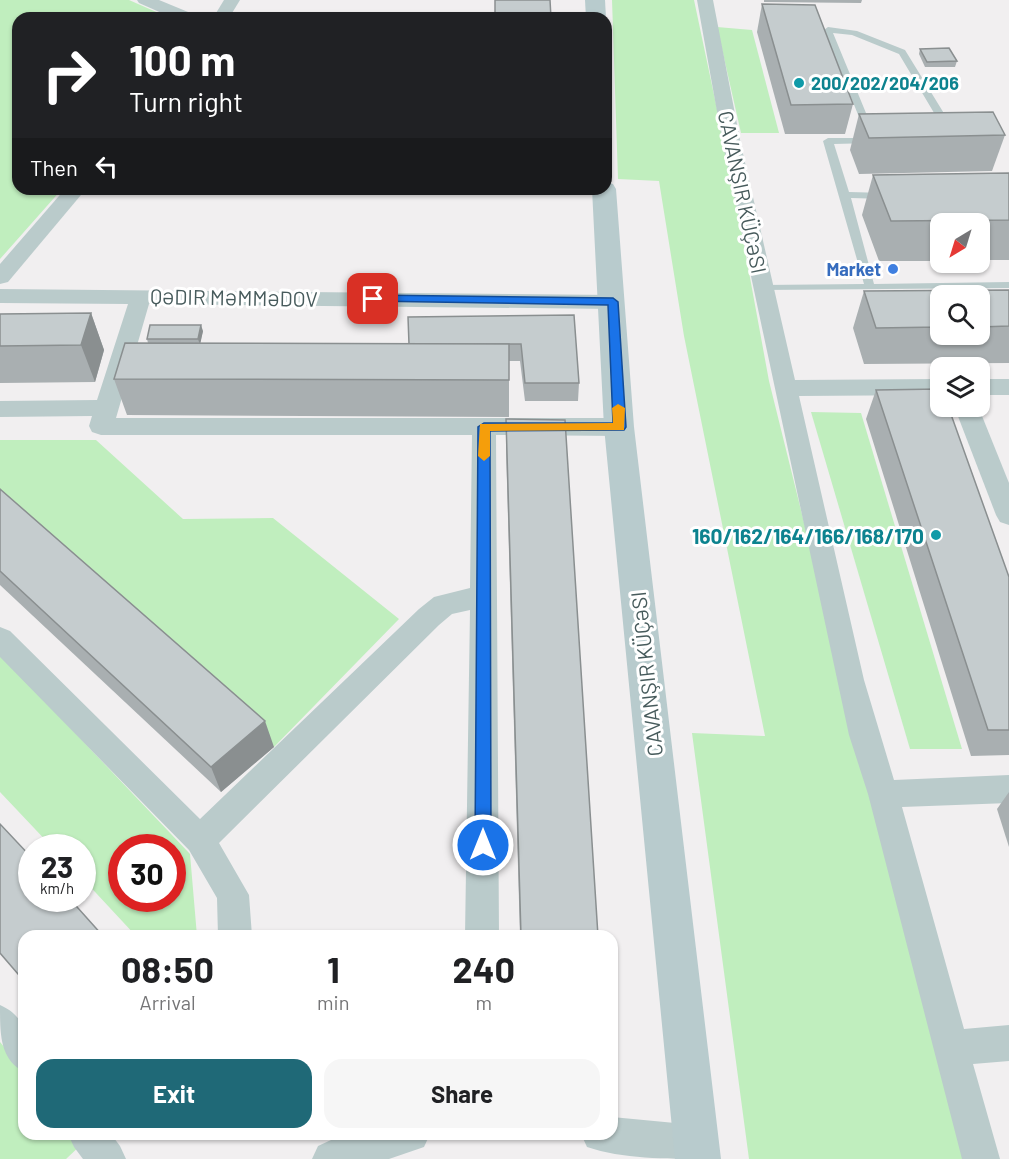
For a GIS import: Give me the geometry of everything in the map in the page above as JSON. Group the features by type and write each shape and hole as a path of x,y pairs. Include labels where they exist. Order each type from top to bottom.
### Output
{"street":[{"path":"145,0 172,12"},
{"name":"CAVANŞIR KÜÇƏSI","path":"705,0 732,145 850,680 981,1159"},
{"path":"0,277 71,195"},
{"name":"CAVANŞIR KÜÇƏSI","path":"604,195 620,427 697,1151"},
{"name":"QƏDIR MƏMMƏDOV","path":"0,296 613,302"},
{"path":"141,296 101,426 620,427"},
{"path":"787,388 930,387"},
{"path":"990,387 1009,387"},
{"path":"0,409 107,408"},
{"path":"970,417 1009,515"},
{"path":"482,930 484,427"},
{"path":"200,840 429,617 444,605 484,595"},
{"path":"0,639 200,840 233,895 235,930"},
{"path":"883,794 1009,789"},
{"path":"0,1023 18,1046"},
{"path":"952,1048 1009,1043"},
{"path":"618,1137 697,1151"},
{"path":"92,1140 107,1159"},
{"path":"335,1152 386,1140"}],"lane":[{"path":"872,141 828,30 854,33 902,52 954,139"},
{"path":"870,287 828,141 884,140"},
{"path":"845,195 900,197"},
{"path":"764,288 1009,285"}],"green space":[{"path":"0,0 129,0 156,12 12,12 12,195 57,195 0,259"},
{"path":"612,0 694,0 732,180 769,381 852,716 971,1159 749,1159 692,733 765,736 684,336 659,181 618,179"},
{"path":"717,27 752,30 779,133 741,133"},
{"path":"811,412 861,413 962,749 910,749"},
{"path":"0,440 96,440 183,519 273,518 399,619 274,747 0,505"},
{"path":"0,654 171,834 108,834 108,906 96,893 96,834 40,834 0,792"},
{"path":"186,850 190,854 196,930 130,930 114,912 186,912"},
{"path":"0,1042 18,1064 18,1140 82,1140 84,1142 66,1159 0,1159"}],"building":[{"path":"495,0 550,0 551,12 495,12"},
{"path":"762,4 815,5 853,104 791,105"},
{"path":"949,48 957,61 927,62 920,49"},
{"path":"993,112 1005,135 869,138 859,114"},
{"path":"1009,173 1009,220 990,220 990,213 930,213 930,221 891,221 873,175"},
{"path":"990,290 1009,290 1009,326 990,327"},
{"path":"864,291 930,291 930,327 876,328"},
{"path":"91,313 81,345 0,346 0,314"},
{"path":"574,315 579,383 525,383 521,344 409,344 408,317"},
{"path":"150,325 201,325 198,339 147,339"},
{"path":"125,343 509,344 509,380 114,379"},
{"name":"160/162/164/166/168/170","path":"930,389 930,417 952,417 1009,577 1009,730 988,730 876,390"},
{"path":"506,419 565,420 598,930 521,930"},
{"path":"0,489 265,721 211,767 0,571"},
{"path":"0,824 18,843 18,912 82,912 98,930 18,930 18,974 0,953"}],"slow traffic":[{"path":"484,456 484,427 620,427 618,408"}],"place":[{"name":"200/202/204/206","path":"799,83"},
{"name":"Market","path":"893,269"},
{"name":"160/162/164/166/168/170","path":"936,535"}],"route":[{"path":"373,299 613,302 620,427 484,427 483,845"}]}
